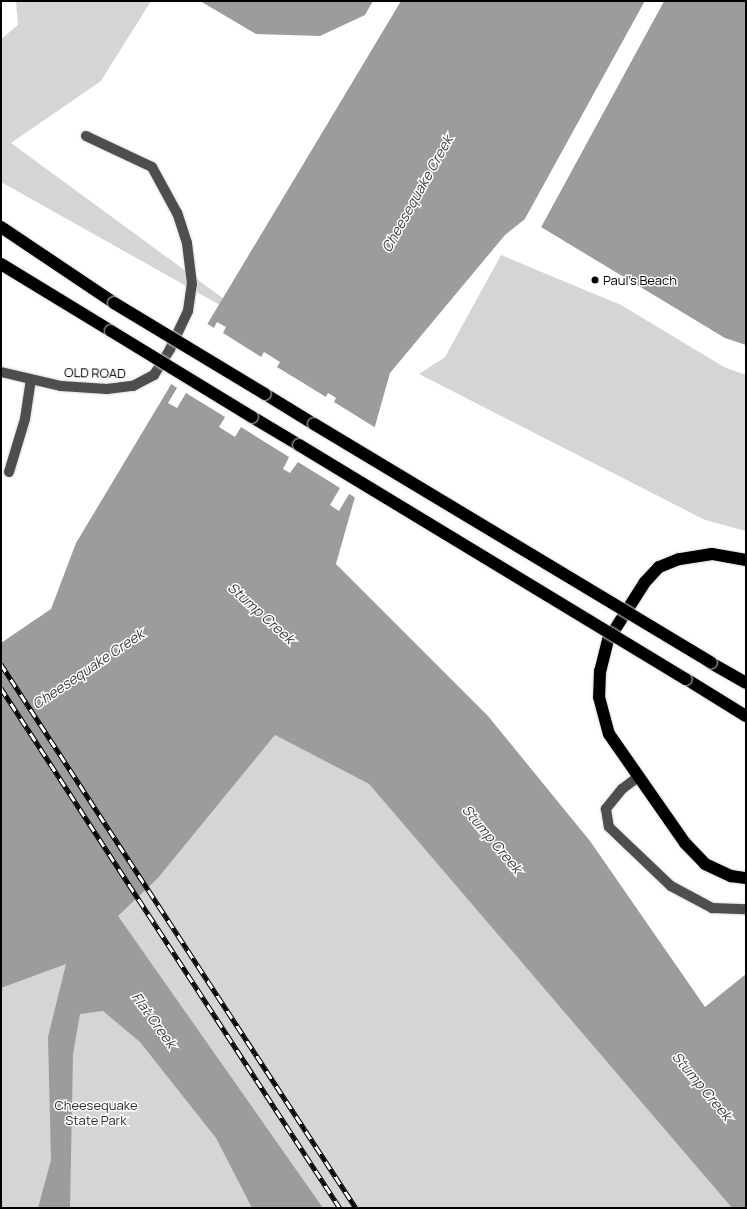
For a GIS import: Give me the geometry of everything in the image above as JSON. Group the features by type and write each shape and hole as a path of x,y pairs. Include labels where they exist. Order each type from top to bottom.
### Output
{"highway":[{"path":"1,227 114,303 746,683"},
{"path":"1,264 746,716"},
{"path":"746,560 712,554 679,559 659,567 645,582 608,640 600,671 599,697 609,734 685,843 705,864 731,876 746,878"}],"street":[{"name":"OLD ROAD","path":"1,372 61,386 107,389 133,386 154,375 170,349 188,311 192,284 187,243 178,213 152,167 86,136"},
{"path":"9,472 25,419 31,379"},
{"path":"638,777 622,789 606,809 609,827 671,886 712,908 746,909"}],"green space":[{"path":"16,1 151,1 101,81 11,143 239,310 236,314 1,182 1,39 18,25"},
{"path":"501,255 621,305 724,367 746,375 746,531 705,520 419,374 445,357"},
{"name":"Cheesequake State Park","path":"275,735 369,784 732,1208 1,1208 1,988 66,963 158,878"}],"water":[{"path":"200,1 373,1 365,15 320,36 256,34"},
{"path":"401,1 645,1 525,219 505,235 390,373 336,564 488,716 590,841 705,1007 746,974 746,1208 732,1208 369,784 275,735 158,878 118,916 323,1208 252,1208 216,1138 140,1042 103,1011 80,1014 73,1054 70,1208 38,1208 51,1160 48,1037 66,964 1,988 1,643 51,609 76,543"},
{"path":"664,1 746,1 746,345 725,338 541,227"}],"pier":[{"path":"645,1 647,1 527,220 525,219"},
{"path":"662,1 664,1 541,227 539,226"},
{"path":"217,322 226,327 223,333 261,357 264,352 280,362 277,367 326,397 328,393 336,398 334,402 376,428 356,498 349,494 339,511 330,505 340,488 298,462 290,473 283,469 289,457 241,427 235,437 219,427 225,417 186,393 177,408 168,403 177,388 170,383 206,323 214,328"}],"railway":[{"path":"1,664 356,1208"},
{"path":"1,688 340,1208"}],"place":[{"name":"Paul's Beach","path":"595,280"}],"water label":[{"name":"Cheesequake Creek","path":"417,194"},
{"name":"Stump Creek","path":"261,613"},
{"name":"Cheesequake Creek","path":"88,669"},
{"name":"Stump Creek","path":"492,839"},
{"name":"Flat Creek","path":"154,1020"},
{"name":"Stump Creek","path":"702,1086"}]}
